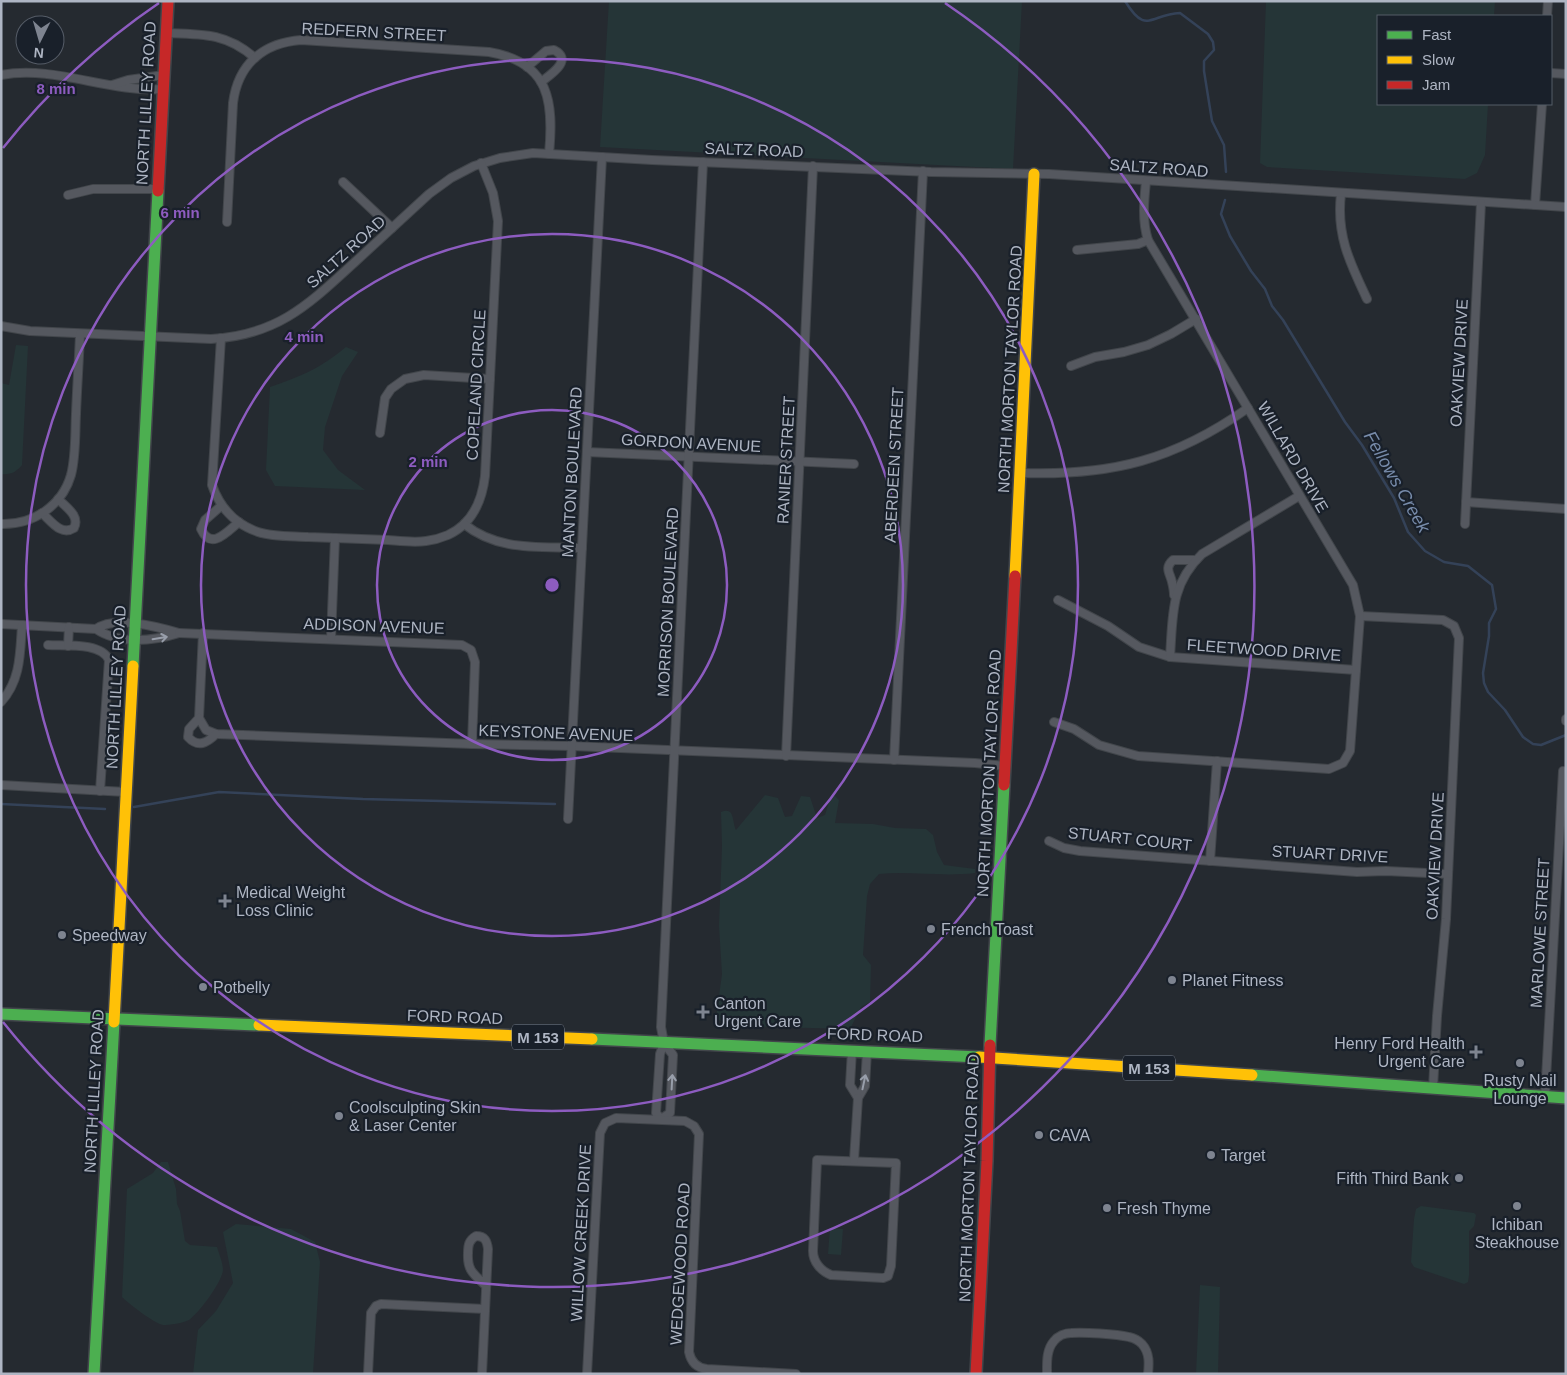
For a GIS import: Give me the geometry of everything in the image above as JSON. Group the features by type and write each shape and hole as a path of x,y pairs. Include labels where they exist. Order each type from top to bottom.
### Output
{"street":[{"name":"NORTH LILLEY ROAD","path":"94,1374 168,1"},
{"path":"1548,1 1548,15"},
{"path":"166,33 219,37 238,45 255,58 242,73 234,94 227,222"},
{"name":"REDFERN STREET","path":"255,58 277,44 301,40 489,52 508,56 527,67 541,82 547,94 552,116 549,154"},
{"path":"527,67 546,51 554,50 559,54 562,60 560,66 541,82"},
{"path":"1,75 40,73 127,89 163,89"},
{"path":"1552,73 1566,74"},
{"path":"110,86 128,80 164,75"},
{"path":"1535,206 1542,105"},
{"name":"SALTZ ROAD","path":"1,326 30,331 150,337 221,338 260,330 295,314 316,298 441,185 461,172 481,163 515,155 549,154 703,162 1034,174 1566,208"},
{"name":"MANTON BOULEVARD","path":"568,819 602,157"},
{"name":"MORRISON BOULEVARD","path":"664,1042 661,1027 703,162"},
{"name":"COPELAND CIRCLE","path":"221,338 212,485 216,498 227,513 239,522 260,532 335,538 427,541 448,534 464,524 476,508 484,487 498,221 493,192 481,163"},
{"name":"RANIER STREET","path":"786,756 813,166"},
{"name":"ABERDEEN STREET","path":"894,760 923,170"},
{"name":"NORTH MORTON TAYLOR ROAD","path":"976,1374 1034,174"},
{"name":"WILLARD DRIVE","path":"1146,181 1144,218 1148,240 1349,577 1355,592 1360,616 1349,756 1339,766 1330,769 1217,761"},
{"path":"343,182 392,228"},
{"path":"68,195 93,188 158,190"},
{"path":"1341,194 1339,216 1342,238 1367,299"},
{"name":"OAKVIEW DRIVE","path":"1465,524 1481,203"},
{"path":"1077,250 1138,244 1148,240"},
{"path":"1070,366 1095,357 1124,352 1148,345 1196,319"},
{"path":"1,524 23,522 42,514 58,499 67,486 73,463 80,334"},
{"path":"380,433 385,398 395,385 405,379 424,375 490,379"},
{"path":"1021,473 1083,473 1136,463 1196,440 1248,408"},
{"name":"GORDON AVENUE","path":"587,452 854,464"},
{"path":"1175,598 1184,575 1196,560 1220,542 1299,496"},
{"path":"42,514 60,530 70,531 74,528 75,516 58,499"},
{"path":"1466,502 1566,509"},
{"path":"221,506 205,520 201,529 205,536 211,539 219,538 239,522"},
{"path":"464,524 482,536 502,544 582,548"},
{"path":"331,638 335,538"},
{"path":"1170,657 1175,598 1168,567 1173,560 1196,560"},
{"name":"FLEETWOOD DRIVE","path":"1058,600 1108,626 1139,647 1170,657 1356,670"},
{"name":"OAKVIEW DRIVE","path":"1360,616 1443,620 1454,626 1458,632 1459,650 1448,874 1433,1088"},
{"name":"ADDISON AVENUE","path":"96,629 102,624 135,622 179,633 458,644 471,650 475,662 472,744"},
{"name":"ADDISON AVENUE","path":"1,624 96,629 103,634 134,640 164,638 179,633"},
{"path":"1,702 9,693 17,675 20,661 22,626"},
{"path":"68,646 70,627"},
{"path":"203,633 199,718 206,730 216,734"},
{"path":"48,645 97,648 106,654 108,660 100,791"},
{"path":"199,718 189,729 188,733 195,744 201,744 216,734"},
{"path":"1054,722 1074,729 1099,744 1125,753 1138,756 1217,761 1210,861"},
{"name":"KEYSTONE AVENUE","path":"216,734 572,746 1005,766"},
{"name":"MARLOWE STREET","path":"1545,1097 1563,771"},
{"path":"1,785 126,792"},
{"name":"STUART COURT","path":"1049,841 1064,848 1080,851 1210,861"},
{"name":"STUART DRIVE","path":"1210,861 1357,872 1386,871 1448,874"},
{"name":"FORD ROAD","path":"1,1014 990,1057 1566,1098"},
{"path":"664,1042 673,1055 673,1064 670,1113 661,1119 656,1113 660,1054 664,1042"},
{"path":"852,1050 850,1085 858,1098"},
{"path":"854,1160 858,1098 865,1086 867,1051"},
{"name":"WILLOW CREEK DRIVE","path":"587,1374 600,1133 605,1123 614,1118 661,1119"},
{"name":"WEDGEWOOD ROAD","path":"661,1119 685,1121 697,1130 700,1138 690,1357 695,1364 707,1370 796,1374"},
{"path":"817,1160 854,1160 896,1163 892,1266 888,1276 883,1278 831,1275 825,1273 812,1255 817,1160"},
{"path":"482,1374 486,1286 487,1243 483,1237 476,1236 468,1242 467,1261 470,1270 486,1286"},
{"path":"368,1374 371,1313 376,1306 381,1304 485,1309"},
{"path":"1047,1374 1049,1349 1056,1338 1071,1333 1128,1337 1142,1344 1147,1354 1148,1374"}],"shaded area":[{"path":"609,1 1022,1 1013,169 600,147"},
{"path":"1266,1 1495,1 1494,15 1377,15 1377,105 1488,105 1485,155 1477,173 1465,179 1267,167 1260,163"},
{"path":"16,345 28,346 22,465 18,470 8,474 1,474 1,383 9,385"},
{"path":"346,347 358,352 342,376 325,427 323,450 338,470 365,490 275,486 266,470 270,387 311,371"},
{"path":"765,795 778,798 785,817 792,816 801,796 810,797 817,818 825,815 829,802 834,795 839,800 835,823 873,824 895,828 926,829 933,835 937,852 944,865 975,869 975,873 963,874 879,874 870,884 867,896 863,955 871,965 870,1002 861,1007 850,1029 728,1026 716,1018 722,974 719,926 722,846 721,812 729,811 731,813 736,830"},
{"path":"161,1162 168,1162 176,1189 177,1204 185,1241 190,1245 217,1247 223,1270 222,1275 204,1304 189,1320 163,1325 148,1317 122,1297 127,1189 153,1173"},
{"path":"1421,1206 1474,1213 1476,1215 1474,1226 1469,1231 1468,1282 1464,1284 1414,1267 1411,1262 1414,1219 1416,1209"},
{"path":"236,1224 291,1229 315,1242 320,1262 313,1374 193,1374 198,1330 216,1311 233,1283 223,1232"},
{"path":"830,1228 843,1229 841,1255 828,1254"},
{"path":"1200,1285 1220,1287 1218,1374 1196,1374"}],"waterway":[{"name":"Fellows Creek","path":"1125,1 1138,18 1143,20 1180,13 1208,34 1213,42 1214,50 1204,61 1204,71 1212,121 1224,145 1226,172"},
{"name":"Fellows Creek","path":"1225,200 1221,214 1230,236 1251,271 1265,289 1272,306 1283,320 1394,498 1408,532 1425,551 1444,562 1468,566 1492,585 1496,609 1489,623 1489,636 1483,673 1484,683 1488,692 1505,710 1523,737 1533,744 1541,745 1566,735"},
{"path":"134,807 219,792 363,799 555,804"},
{"path":"1,804 105,809"}],"traffic: fast":[{"path":"133,666 158,191"},
{"path":"990,1045 1004,785"},
{"path":"1,1014 259,1025"},
{"path":"94,1374 114,1022"},
{"path":"592,1039 979,1057"},
{"path":"1252,1075 1566,1098"}],"traffic: slow":[{"path":"1015,576 1034,174"},
{"path":"114,1022 133,666"},
{"path":"259,1025 592,1039"},
{"path":"979,1057 1252,1075"}],"traffic: jam":[{"path":"158,191 168,1"},
{"path":"1004,785 1015,576"},
{"path":"976,1374 987,1161 990,1045"}],"place":[{"name":"Medical Weight Loss Clinic","path":"225,901"},
{"name":"French Toast","path":"931,929"},
{"name":"Speedway","path":"62,935"},
{"name":"Planet Fitness","path":"1172,980"},
{"name":"Potbelly","path":"203,987"},
{"name":"Canton Urgent Care","path":"703,1012"},
{"name":"Henry Ford Health Urgent Care","path":"1476,1052"},
{"name":"Rusty Nail Lounge","path":"1520,1063"},
{"name":"Coolsculpting Skin & Laser Center","path":"339,1116"},
{"name":"CAVA","path":"1039,1135"},
{"name":"Target","path":"1211,1155"},
{"name":"Fifth Third Bank","path":"1459,1178"},
{"name":"Ichiban Steakhouse","path":"1517,1206"},
{"name":"Fresh Thyme","path":"1107,1208"}]}
